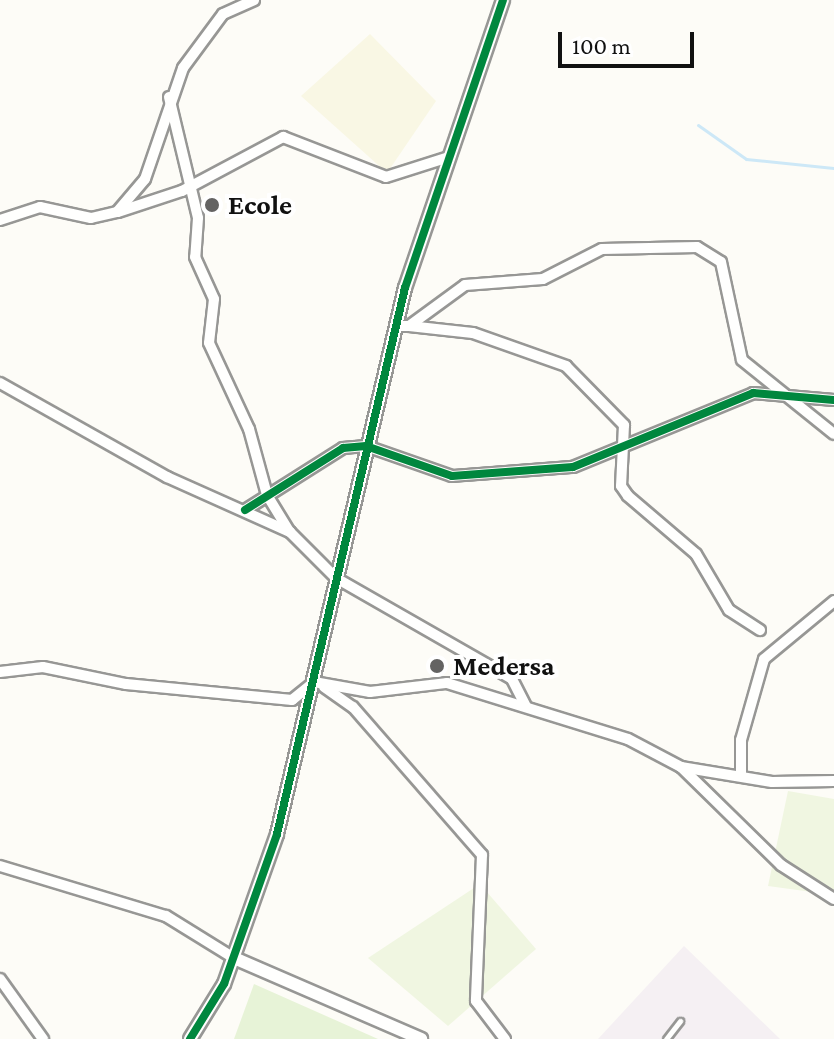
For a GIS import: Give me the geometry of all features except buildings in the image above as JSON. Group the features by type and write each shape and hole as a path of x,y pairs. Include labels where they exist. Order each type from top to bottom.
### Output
{"street":[{"path":"117,212 145,179 169,97 207,32 223,14 254,0"},
{"path":"190,1039 234,958 277,834 366,446 449,157 503,0"},
{"path":"169,97 192,186 195,257 214,299 209,343 249,429 269,499 290,532 336,578 512,679 526,707"},
{"path":"0,220 40,207 91,218 117,212 192,186 283,137 386,177 449,157"},
{"path":"402,326 465,285 543,279 602,249 697,247 721,262 739,354 773,391 810,410 834,434"},
{"path":"402,326 544,353 624,425 628,440 621,486 628,496 696,554 729,610 760,630"},
{"path":"0,383 167,477 290,532"},
{"path":"245,510 269,499 322,456 366,446 452,476 573,467 628,440 773,391 834,400"},
{"path":"741,776 741,740 764,659 834,601"},
{"path":"0,672 43,667 126,684 292,700 314,682 370,692 447,683 628,739 681,767 781,865 834,899"},
{"path":"314,682 353,707 482,855 476,1001 505,1039"},
{"path":"681,767 741,776 834,781"},
{"path":"0,866 166,916 234,958 421,1039"},
{"path":"0,979 43,1039"}],"lane":[{"path":"666,1039 680,1021"}],"shaded area":[{"path":"370,34 436,101 387,173 301,96"},
{"path":"684,946 780,1039 598,1039"}],"green space":[{"path":"788,791 834,799 834,895 768,886"},
{"path":"480,884 536,949 448,1026 368,958"},
{"path":"254,984 378,1039 234,1039"}],"waterway":[{"path":"698,125 746,159 834,168"}],"cycle path":[{"path":"190,1039 224,984 277,834 405,288 503,0"},
{"path":"245,510 343,448 366,446 452,476 573,467 753,393 834,400"}],"place":[{"name":"Ecole","path":"212,205"},
{"name":"Medersa","path":"437,666"}]}
